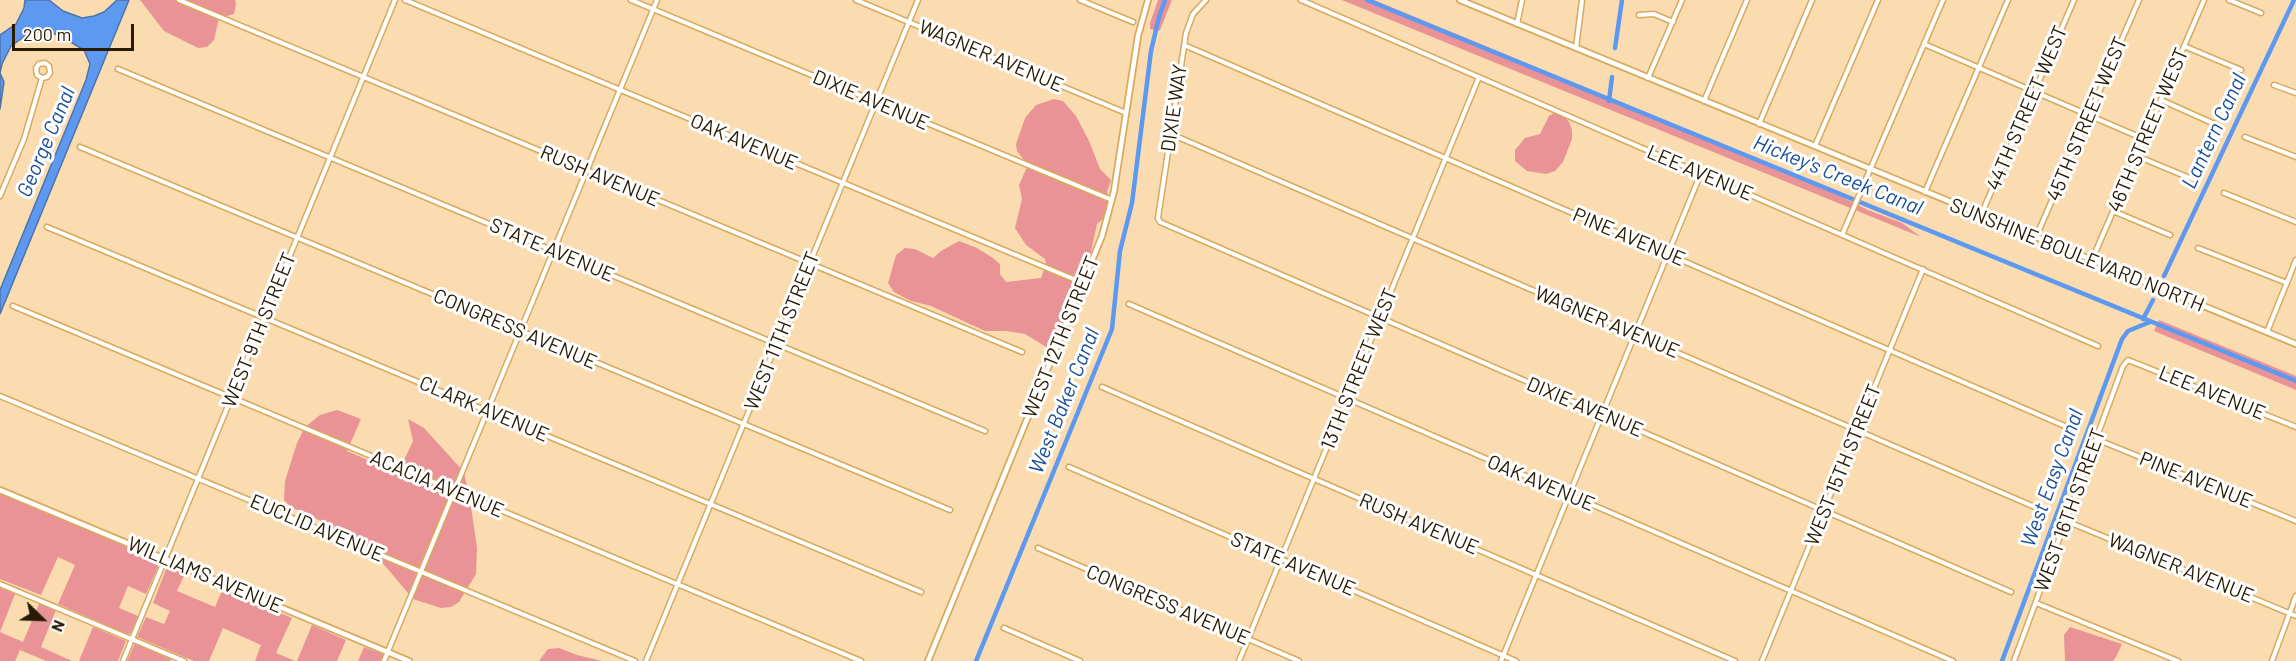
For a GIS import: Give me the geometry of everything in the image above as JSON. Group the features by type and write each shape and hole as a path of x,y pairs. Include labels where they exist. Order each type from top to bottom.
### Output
{"street":[{"name":"RUSH AVENUE","path":"178,0 1022,352"},
{"name":"WEST 9TH STREET","path":"123,661 395,0"},
{"name":"OAK AVENUE","path":"405,0 1083,283"},
{"name":"DIXIE AVENUE","path":"631,0 1112,200"},
{"path":"384,661 657,0"},
{"name":"WAGNER AVENUE","path":"856,0 1126,113"},
{"name":"WEST 11TH STREET","path":"646,661 918,0"},
{"path":"1080,0 1133,22"},
{"name":"WEST 12TH STREET","path":"928,661 1102,236 1112,200 1141,22 1148,0"},
{"name":"DIXIE WAY","path":"1160,222 1158,218 1184,45 1193,14 1206,0"},
{"name":"LEE AVENUE","path":"1301,0 2098,346"},
{"name":"SUNSHINE BOULEVARD NORTH","path":"1460,0 2296,344"},
{"path":"1517,24 1522,0"},
{"path":"1576,48 1582,0"},
{"path":"1648,78 1682,0"},
{"path":"1704,101 1748,0"},
{"path":"1759,124 1812,0"},
{"path":"1815,146 1878,0"},
{"path":"1842,235 1943,0"},
{"path":"1925,192 2008,0"},
{"name":"44TH STREET WEST","path":"1981,215 2073,0"},
{"name":"45TH STREET WEST","path":"2036,238 2139,0"},
{"name":"46TH STREET WEST","path":"2091,261 2204,0"},
{"path":"2229,0 2261,14"},
{"path":"1640,15 1654,14 1672,22"},
{"path":"1924,44 2144,139"},
{"name":"PINE AVENUE","path":"1184,45 2074,430"},
{"path":"2184,46 2241,70"},
{"path":"45,63 49,66 50,72 47,77 42,78 37,75 36,68 39,64 45,63"},
{"name":"STATE AVENUE","path":"118,69 986,431"},
{"name":"13TH STREET WEST","path":"1239,661 1479,77"},
{"path":"0,196 24,139 42,78"},
{"path":"2274,85 2296,93"},
{"path":"2161,100 2217,125"},
{"name":"WAGNER AVENUE","path":"1171,134 2044,511"},
{"path":"2245,137 2296,157"},
{"name":"CONGRESS AVENUE","path":"80,147 950,510"},
{"path":"2137,156 2192,179"},
{"path":"1501,661 1701,173"},
{"path":"2224,193 2296,222"},
{"path":"2113,211 2170,235"},
{"name":"DIXIE AVENUE","path":"1160,222 2011,592"},
{"name":"CLARK AVENUE","path":"47,227 921,592"},
{"path":"2198,248 2287,283"},
{"path":"2267,332 2296,260"},
{"name":"WEST 15TH STREET","path":"1762,661 1923,269"},
{"name":"OAK AVENUE","path":"1129,304 1953,661"},
{"name":"ACACIA AVENUE","path":"13,306 861,661"},
{"name":"LEE AVENUE","path":"2128,360 2296,428"},
{"name":"WEST 16TH STREET","path":"2014,661 2123,366 2128,360"},
{"name":"RUSH AVENUE","path":"1102,387 1736,661"},
{"name":"EUCLID AVENUE","path":"0,396 635,661"},
{"name":"PINE AVENUE","path":"2096,439 2296,521"},
{"name":"STATE AVENUE","path":"1069,467 1516,661"},
{"name":"WILLIAMS AVENUE","path":"0,489 409,661"},
{"name":"WAGNER AVENUE","path":"2066,521 2296,616"},
{"name":"CONGRESS AVENUE","path":"1038,548 1299,661"},
{"path":"0,584 184,661"},
{"path":"2272,661 2296,596"},
{"path":"2036,603 2178,661"},
{"path":"1004,628 1080,661"}],"shaded area":[{"path":"140,0 235,0 236,4 234,14 219,18 214,40 207,47 198,48 164,31"},
{"path":"1158,0 1172,0 1160,30 1157,31 1150,29 1150,23"},
{"path":"1342,0 1374,0 1822,185 1868,210 1902,223 1921,237"},
{"path":"1054,99 1063,101 1076,116 1100,169 1111,180 1107,192 1110,200 1106,216 1097,224 1089,261 1062,326 1048,348 1025,334 985,331 894,292 888,283 896,255 905,248 915,249 933,258 959,241 977,248 1000,264 1000,274 1006,282 1041,278 1046,264 1045,259 1026,245 1015,228 1022,199 1019,185 1028,165 1017,151 1016,144 1025,118 1036,105"},
{"path":"1554,113 1564,116 1572,130 1572,139 1563,162 1555,171 1546,174 1527,171 1515,161 1515,150 1525,138 1540,134 1549,116"},
{"path":"2159,320 2296,376 2296,390 2154,331"},
{"path":"337,410 361,419 347,451 398,473 413,441 408,419 424,428 464,472 477,548 476,574 459,602 451,607 441,608 413,599 375,554 317,519 291,507 284,500 285,481 297,443 305,427 320,415"},
{"path":"0,492 161,560 146,594 128,586 119,608 138,616 131,633 127,634 58,604 75,565 58,557 41,595 0,579"},
{"path":"168,564 186,571 177,591 215,607 223,588 292,618 276,653 295,661 255,661 261,645 223,628 209,661 194,661 137,637 146,617 164,624 170,611 153,603"},
{"path":"0,587 15,594 0,632"},
{"path":"39,604 56,610 41,647 72,661 46,661 20,650 15,661 0,661 0,632 23,642"},
{"path":"312,625 346,640 337,661 297,661"},
{"path":"93,627 126,641 118,661 79,661"},
{"path":"2070,627 2122,644 2116,657 2113,661 2065,661 2064,635"},
{"path":"135,643 171,659 170,661 127,661"},
{"path":"364,647 383,654 381,661 358,661"},
{"path":"559,648 602,661 539,661 548,649"}],"water":[{"path":"25,0 49,0 63,11 82,18 104,12 117,0 129,0 0,314 0,290 86,80 90,64 84,50 64,38 48,31 31,32 11,46 0,73 0,35 16,24 24,8"},
{"path":"0,73 4,82 0,109"}],"waterway":[{"name":"West Baker Canal","path":"976,661 1112,329 1120,251 1132,203 1151,51 1165,0"},
{"name":"Hickey's Creek Canal","path":"1367,0 2296,381"},
{"path":"1615,48 1622,0"},
{"name":"Lantern Canal","path":"2164,276 2294,0"},
{"path":"1609,101 1612,77"},
{"name":"Lantern Canal","path":"2143,319 2153,300"},
{"name":"West Easy Canal","path":"2002,661 2122,339 2128,331 2150,322"}],"water label":[{"name":"George Canal","path":"46,142"}]}
